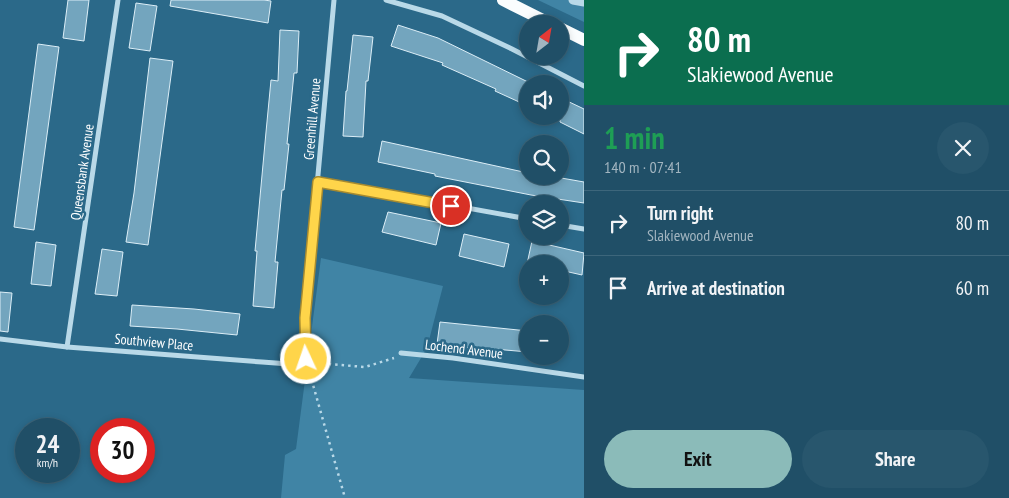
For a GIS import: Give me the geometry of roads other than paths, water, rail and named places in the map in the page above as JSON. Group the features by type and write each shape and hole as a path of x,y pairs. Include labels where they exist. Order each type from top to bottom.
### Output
{"main road":[{"path":"503,0 532,15"},
{"path":"569,32 584,40"}],"street":[{"name":"Queensbank Avenue","path":"67,347 118,0"},
{"name":"Greenhill Avenue","path":"306,359 305,323 334,0"},
{"path":"386,0 442,16 584,86"},
{"path":"573,0 584,2"},
{"path":"318,182 519,217"},
{"path":"569,227 584,230"},
{"name":"Southview Place","path":"0,339 67,347 289,364 306,359"},
{"name":"Lochend Avenue","path":"401,352 584,377"}]}
